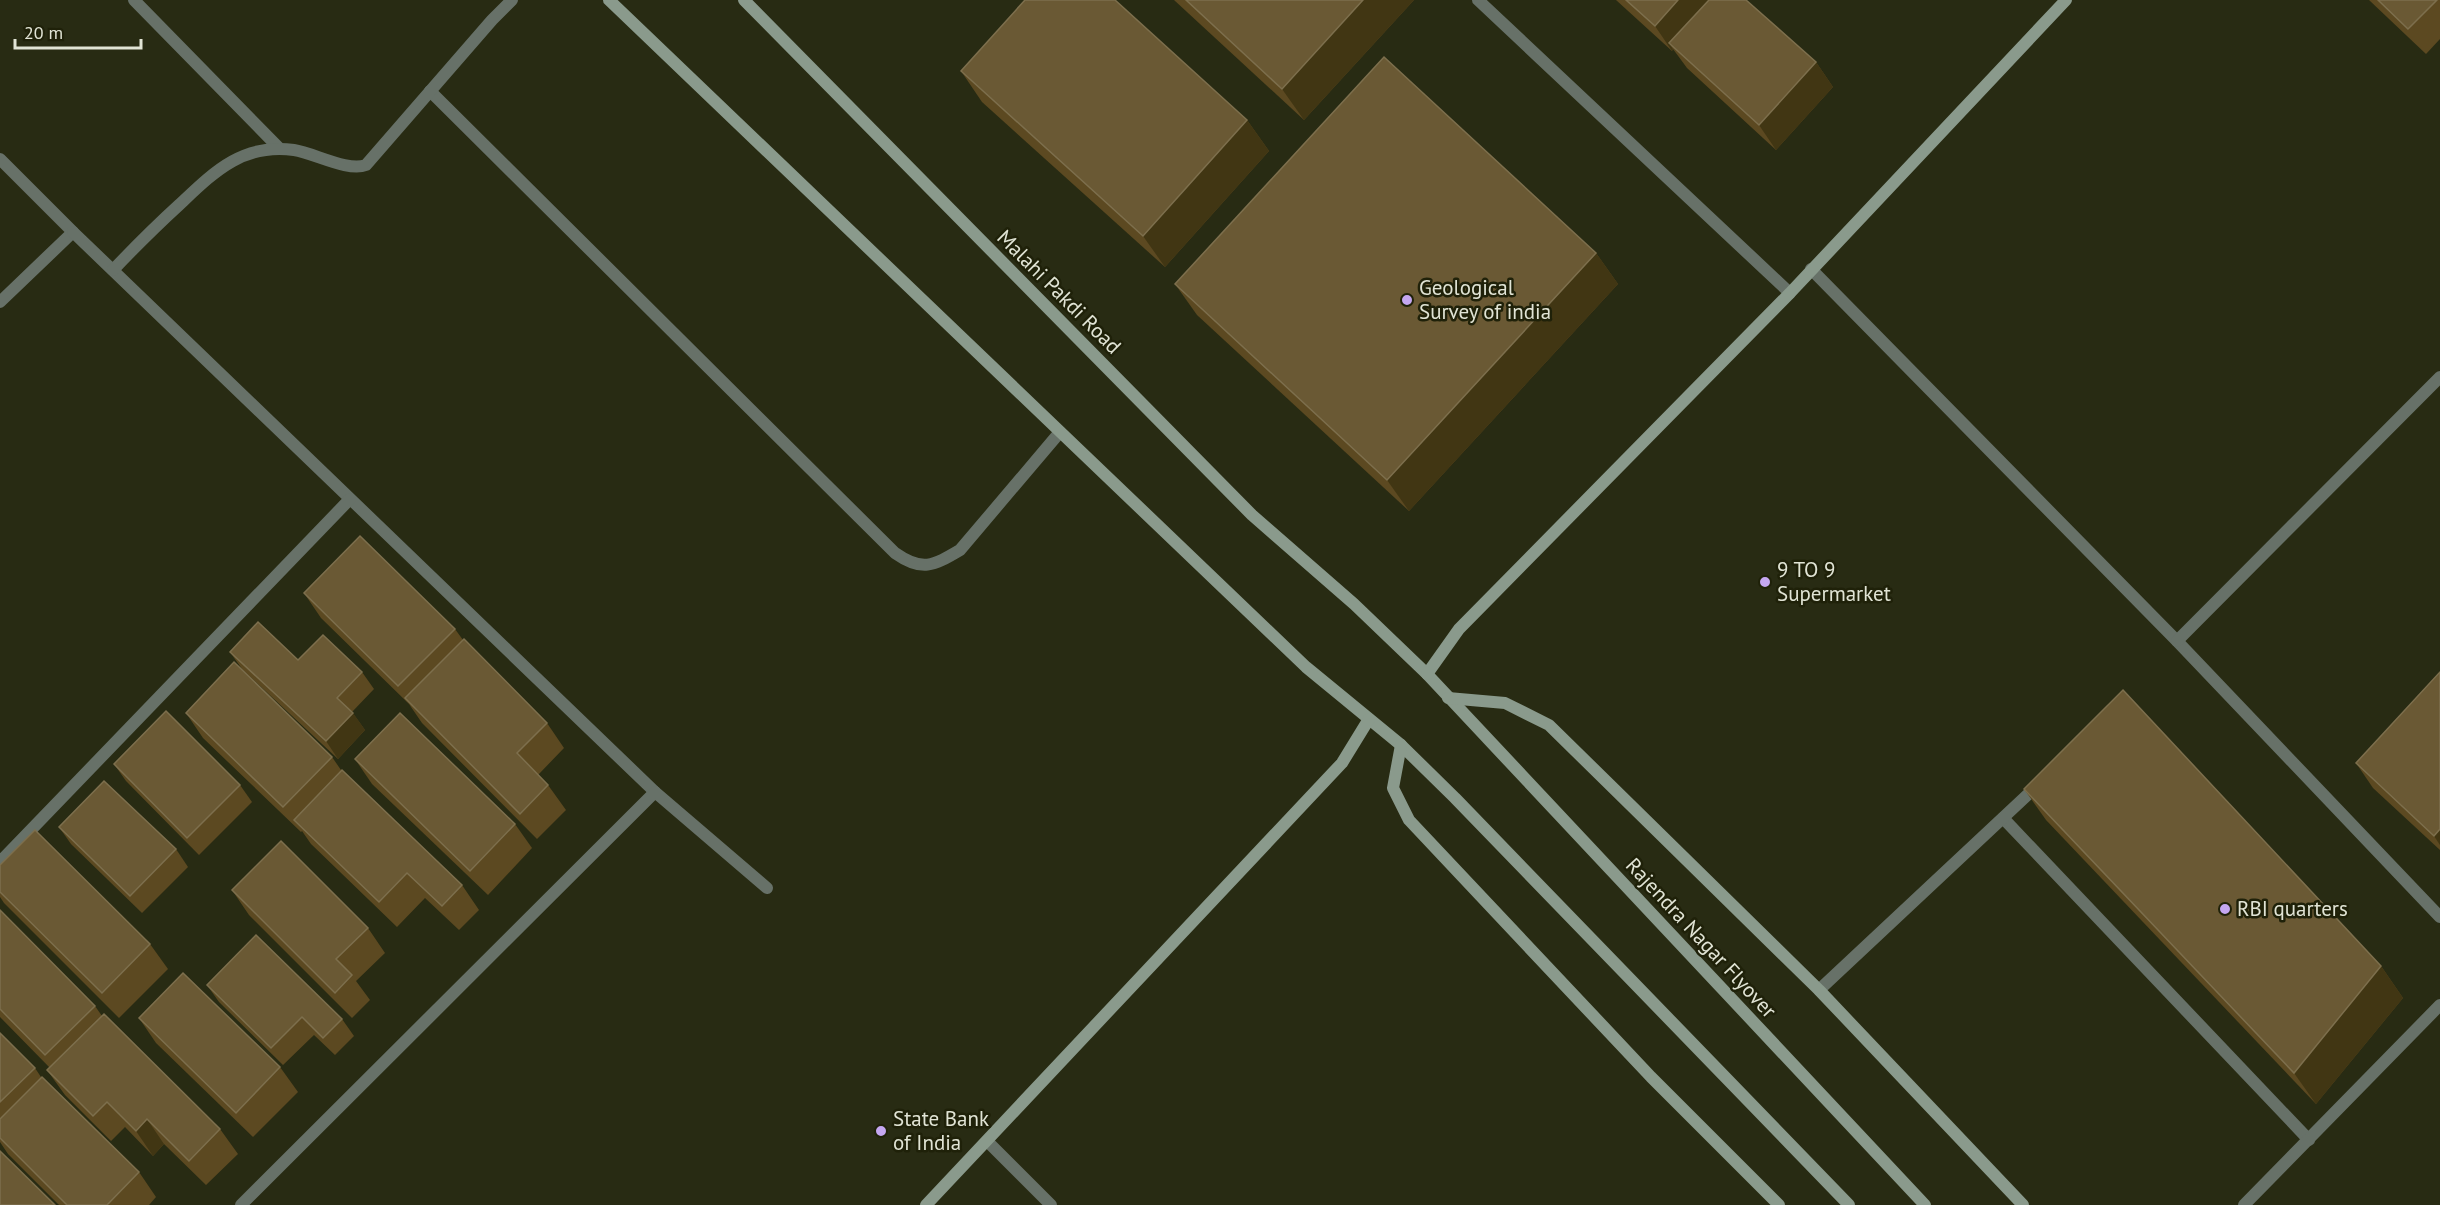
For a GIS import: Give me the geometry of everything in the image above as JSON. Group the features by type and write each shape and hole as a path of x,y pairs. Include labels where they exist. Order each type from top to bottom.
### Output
{"main road":[{"path":"609,0 1306,667 1401,745 1849,1205"},
{"name":"Malahi Pakdi Road","path":"744,0 1252,515 1354,604 1427,674"},
{"path":"1427,674 1459,629 1790,293 2066,0"},
{"name":"Rajendra Nagar Flyover","path":"1427,674 1925,1205"},
{"path":"1449,698 1505,703 1549,725 1819,990 2022,1205"},
{"path":"926,1205 1342,763 1369,719"},
{"path":"1401,745 1393,788 1410,820 1651,1077 1779,1205"}],"street":[{"path":"134,0 279,148"},
{"path":"113,270 142,239 210,175 224,165 248,154 279,148 300,151 354,167 366,165 512,0"},
{"path":"1478,0 1790,293"},
{"path":"430,92 895,553 909,563 926,566 940,562 960,550 1060,432"},
{"path":"0,159 655,792 767,888"},
{"path":"0,302 73,232"},
{"path":"1811,269 2177,641 2440,917"},
{"path":"2177,641 2440,377"},
{"path":"0,862 350,499"},
{"path":"1819,990 2051,772"},
{"path":"241,1205 655,792"},
{"path":"2002,818 2309,1140"},
{"path":"2244,1205 2440,1005"},
{"path":"987,1141 1051,1205"}],"building":[{"path":"1025,0 1115,0 1247,120 1143,236 961,71"},
{"path":"1186,0 1363,0 1282,89"},
{"path":"1626,0 1678,0 1655,26"},
{"path":"1709,0 1746,0 1816,62 1759,125 1669,43"},
{"path":"2378,0 2437,0 2408,29"},
{"name":"Geological Survey of india","path":"1384,57 1596,253 1387,480 1175,284"},
{"path":"360,536 455,629 398,686 304,593"},
{"path":"258,622 298,660 323,635 362,672 337,698 353,713 326,741 230,652"},
{"path":"464,639 547,723 517,753 548,785 520,814 405,698"},
{"path":"234,662 332,757 283,807 186,713"},
{"path":"2440,672 2440,829 2434,836 2356,763"},
{"name":"RBI quarters","path":"2123,690 2381,966 2294,1073 2024,789"},
{"path":"166,711 240,785 187,838 114,764"},
{"path":"400,713 515,824 470,871 355,759"},
{"path":"342,770 462,885 442,906 407,873 379,902 294,820"},
{"path":"104,781 176,849 130,896 59,827"},
{"path":"35,830 150,944 102,993 0,892 0,865"},
{"path":"281,841 368,928 336,959 352,975 335,993 232,890"},
{"path":"0,910 95,1006 45,1055 0,1009"},
{"path":"256,935 342,1019 323,1038 302,1017 271,1048 207,985"},
{"path":"183,973 280,1067 236,1113 139,1018"},
{"path":"104,1014 220,1129 189,1161 147,1119 136,1131 107,1102 93,1116 47,1070"},
{"path":"0,1033 35,1068 0,1102"},
{"path":"42,1077 139,1172 107,1205 67,1205 0,1138 0,1119"},
{"path":"0,1151 55,1205 0,1205"}],"place":[{"name":"Geological Survey of india","path":"1407,300"},
{"name":"9 TO 9 Supermarket","path":"1765,582"},
{"name":"RBI quarters","path":"2225,909"},
{"name":"State Bank of India","path":"881,1131"}]}
